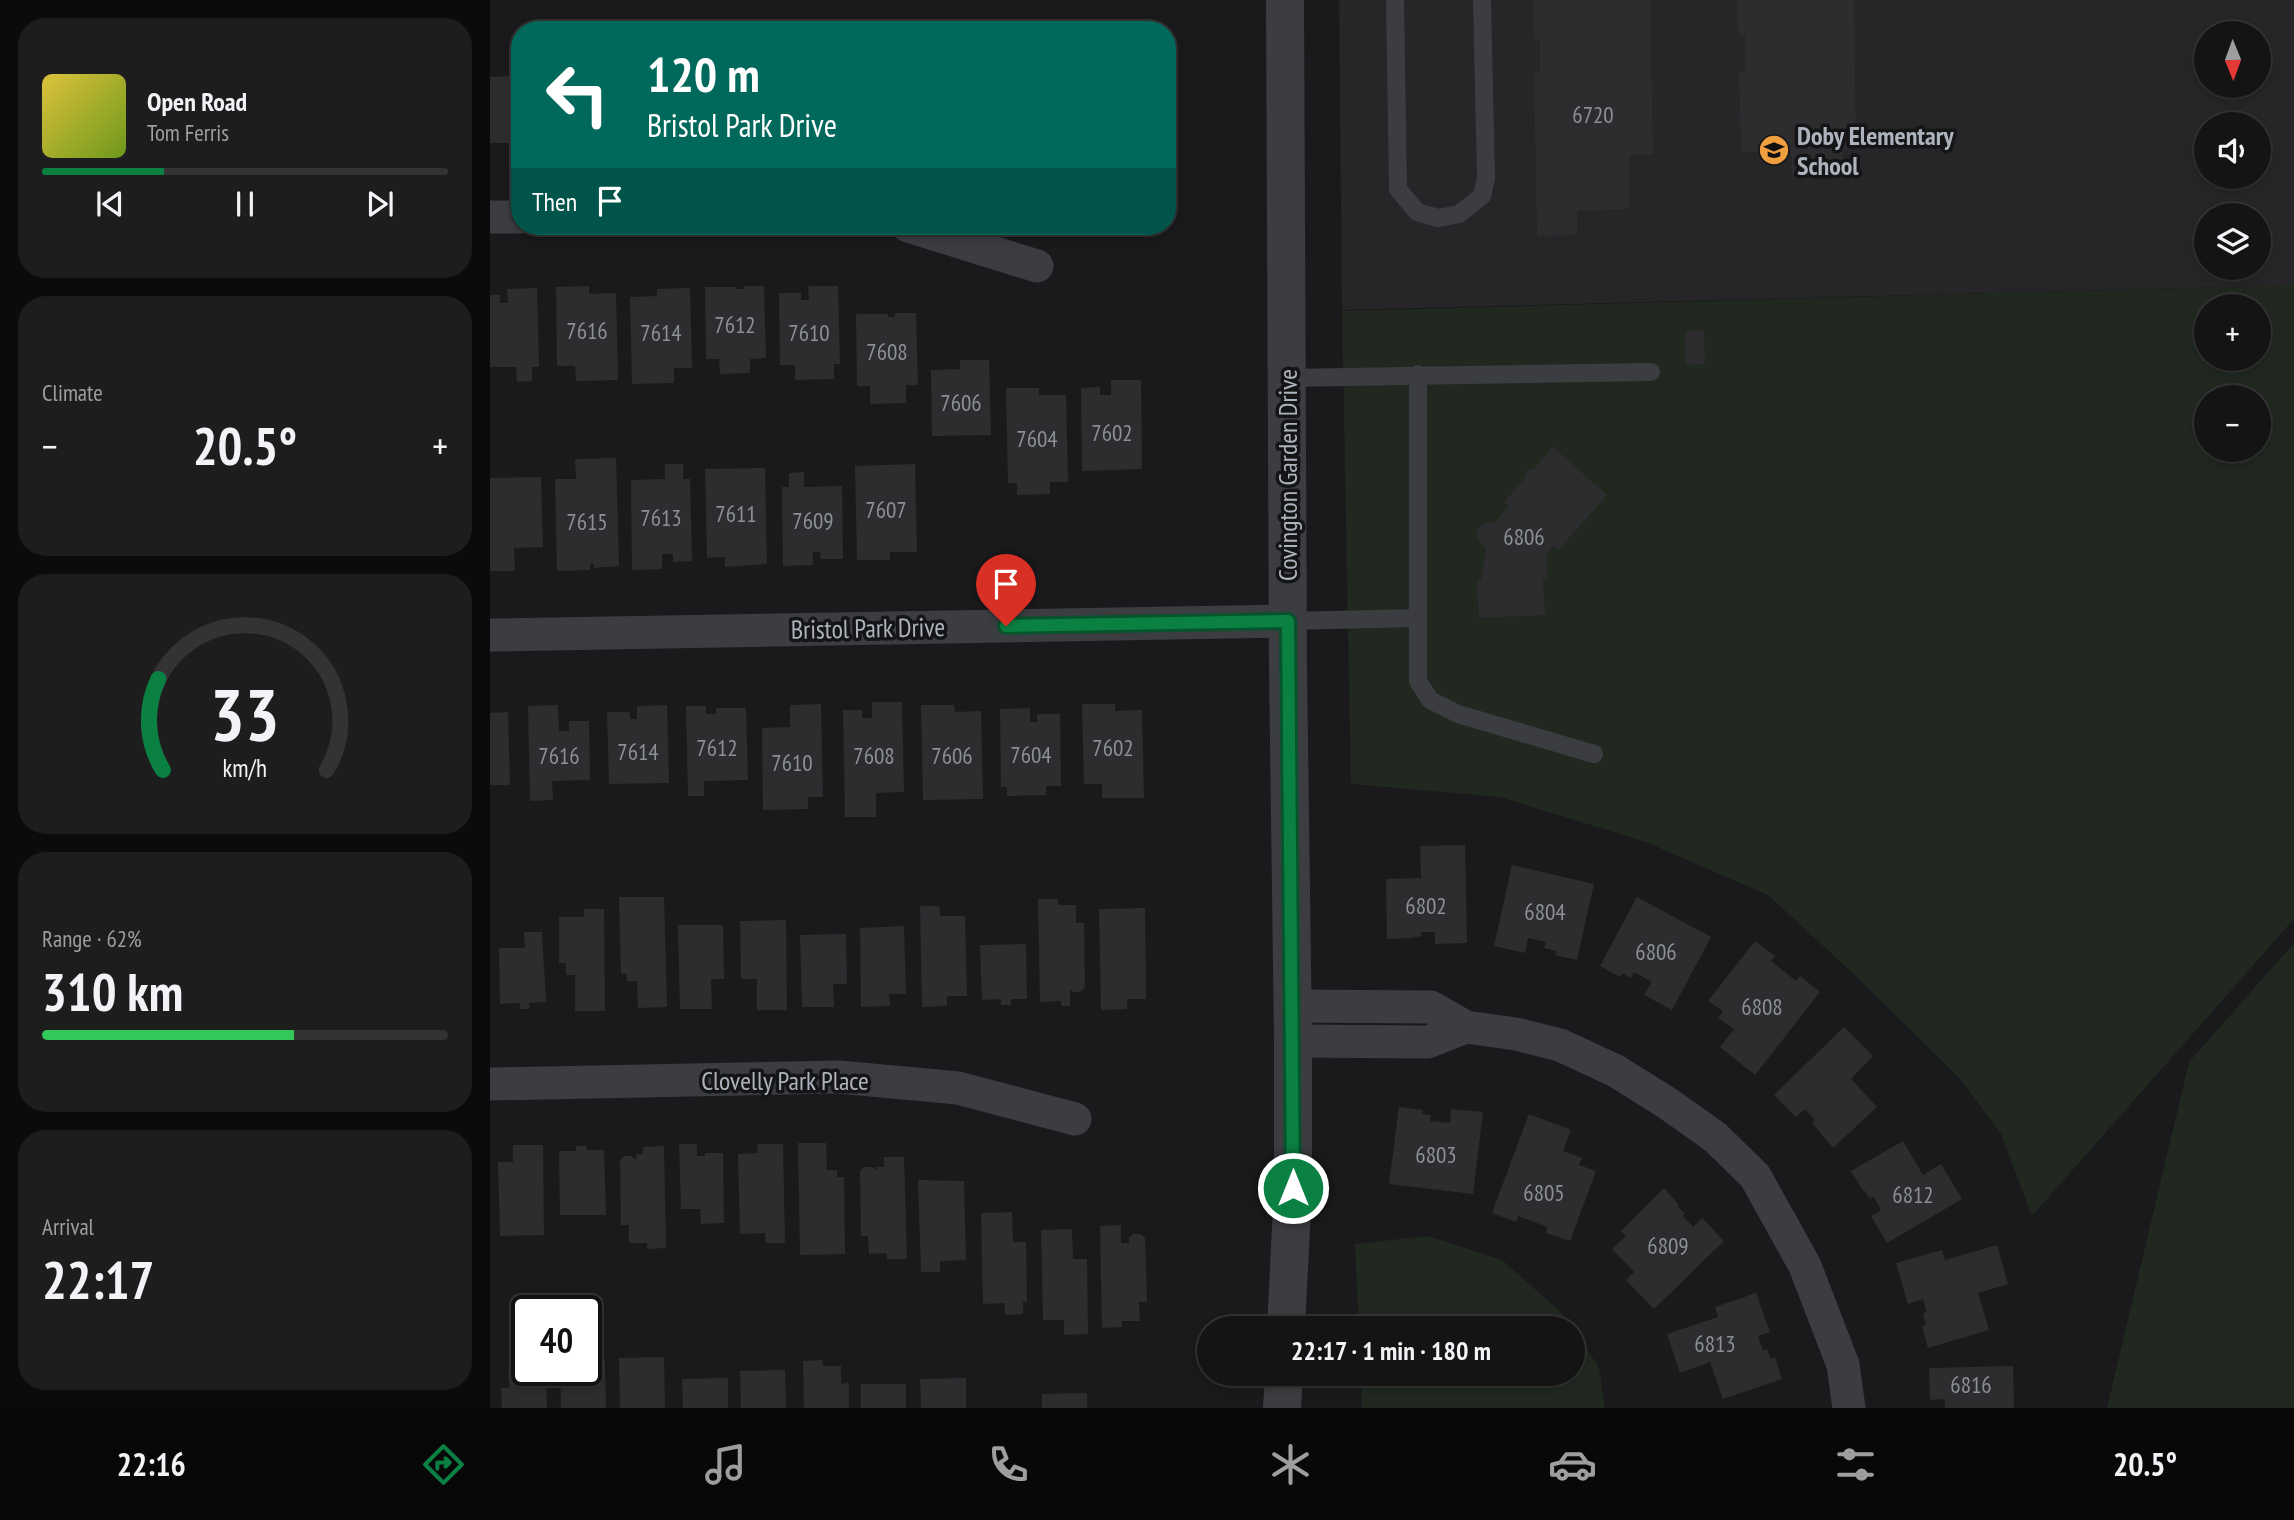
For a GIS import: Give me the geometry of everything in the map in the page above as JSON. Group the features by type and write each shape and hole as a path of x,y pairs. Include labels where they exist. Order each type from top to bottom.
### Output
{"street":[{"name":"Covington Garden Drive","path":"1285,0 1293,1023 1293,1188 1287,1316"},
{"path":"490,217 511,217"},
{"path":"938,235 1037,265"},
{"name":"Bristol Park Drive","path":"490,635 1288,621"},
{"path":"1293,1023 1428,1042 1466,1027 1516,1034 1559,1045 1616,1071 1667,1102 1715,1137 1755,1176 1805,1266 1843,1365 1849,1408"},
{"name":"Clovelly Park Place","path":"490,1084 839,1077 958,1088 1075,1119"},
{"path":"1282,1408 1283,1386"}],"lane":[{"path":"1395,0 1398,189 1417,212 1438,218 1459,215 1482,195 1486,178 1482,0"},
{"path":"1286,378 1651,372"},
{"path":"1418,374 1418,681 1430,700 1458,714 1594,754"},
{"path":"1288,621 1418,618"}],"shaded area":[{"name":"Doby Elementary School","path":"1339,0 2294,0 2294,285 1342,310"},
{"path":"2294,285 2294,919 2032,1216 2001,1134 1961,1080 1860,980 1768,895 1646,842 1500,797 1351,784 1342,311"},
{"path":"2294,943 2294,1408 2107,1408 2189,1062"},
{"path":"1428,1236 1502,1260 1564,1316 1358,1316 1355,1244"},
{"path":"1585,1347 1599,1367 1605,1408 1362,1408 1361,1386 1585,1386"}],"building":[{"path":"1533,0 1650,0 1653,154 1629,155 1629,209 1577,211 1577,235 1537,236 1534,73 1540,73 1540,39 1534,39"},
{"path":"1737,0 1854,0 1856,149 1843,149 1843,176 1792,177 1791,151 1741,152 1739,71 1746,71 1745,35 1738,35"},
{"path":"511,76 511,152 509,143 490,143 490,77"},
{"path":"589,286 589,294 616,293 618,380 576,381 575,366 557,366 556,287"},
{"path":"743,286 764,286 766,358 750,359 750,373 720,374 719,359 706,359 705,287 744,289"},
{"path":"808,286 838,286 840,364 834,364 834,379 795,380 795,365 780,365 779,293 801,293 801,300 809,300"},
{"path":"537,288 539,367 532,367 532,381 517,382 516,367 490,367 490,295 500,295 500,303 508,303 507,289"},
{"path":"690,288 692,368 674,368 674,383 632,384 630,297 657,296 657,289"},
{"path":"895,313 916,313 918,385 906,385 906,403 870,404 870,386 857,386 856,314 888,314 888,317 895,317"},
{"path":"1704,330 1705,364 1686,365 1685,331"},
{"path":"960,360 989,360 991,435 932,436 931,370 960,369"},
{"path":"1111,380 1141,380 1142,469 1082,471 1081,388 1100,387 1100,395 1111,395"},
{"path":"1006,388 1039,388 1039,395 1066,395 1068,482 1050,482 1050,494 1017,495 1017,483 1008,483"},
{"path":"1553,447 1607,495 1558,550 1554,546 1546,555 1547,578 1543,579 1545,615 1479,618 1477,580 1481,580 1486,548 1478,541 1477,531 1484,523 1495,522 1509,506 1504,502 1525,479 1523,477 1530,469 1532,471"},
{"path":"616,458 619,566 594,568 594,564 590,564 590,570 557,571 555,479 576,479 575,459"},
{"path":"665,464 683,464 683,479 690,479 692,561 673,562 673,554 662,554 662,569 632,570 631,480 665,479"},
{"path":"915,464 917,552 890,552 890,560 857,560 855,466"},
{"path":"765,468 767,564 725,567 725,557 707,558 705,469"},
{"path":"804,472 804,487 842,486 843,559 821,559 820,552 813,552 813,565 783,566 782,487 789,487 789,473"},
{"path":"541,477 543,547 514,548 515,571 490,571 490,478"},
{"path":"872,702 902,702 904,792 876,793 876,817 845,817 843,710 862,710 862,718 872,718"},
{"path":"821,704 823,797 808,797 808,809 763,810 762,728 790,727 790,705"},
{"path":"1082,704 1115,704 1115,711 1142,710 1144,798 1102,798 1102,784 1084,784"},
{"path":"558,705 559,731 569,731 569,721 589,721 590,780 552,781 553,800 530,801 528,706"},
{"path":"667,705 669,783 609,784 607,712 630,712 630,719 637,719 637,706"},
{"path":"921,705 954,705 955,712 981,711 983,799 923,800"},
{"path":"686,706 706,706 706,714 716,714 716,708 746,708 748,780 704,781 704,796 688,796"},
{"path":"1030,708 1030,722 1037,722 1037,714 1060,714 1061,786 1046,786 1046,795 1007,796 1007,787 1001,787 1000,709"},
{"path":"508,712 510,785 490,785 490,713"},
{"path":"1465,845 1467,943 1435,944 1435,932 1421,932 1422,936 1410,938 1387,939 1386,879 1421,878 1420,846"},
{"path":"1512,865 1594,884 1577,960 1555,955 1556,951 1544,948 1546,942 1528,938 1525,953 1494,946"},
{"path":"619,897 664,897 667,1007 638,1008 637,981 627,981 627,974 621,974"},
{"path":"1637,897 1711,937 1672,1010 1644,995 1652,982 1634,972 1631,978 1622,973 1620,977 1600,966"},
{"path":"1038,899 1058,899 1058,905 1076,905 1076,923 1084,923 1085,988 1080,992 1070,989 1070,1006 1061,1006 1061,1001 1040,1002"},
{"path":"920,906 939,906 940,916 965,916 967,996 947,996 947,1006 922,1007"},
{"path":"1145,908 1146,999 1127,999 1127,1009 1101,1010 1099,909"},
{"path":"584,909 604,909 605,1011 575,1011 575,975 566,975 566,963 559,963 559,917 584,917"},
{"path":"786,920 787,1010 757,1010 757,979 741,979 740,921"},
{"path":"678,925 723,925 724,979 711,979 712,1009 680,1009"},
{"path":"904,926 906,994 889,994 890,1006 861,1007 860,928"},
{"path":"524,932 542,932 546,1002 529,1003 529,1009 520,1009 520,1003 500,1004 499,948 525,948"},
{"path":"846,934 847,984 833,984 834,1007 802,1007 800,935"},
{"path":"1755,941 1775,956 1771,961 1796,981 1800,976 1820,992 1755,1075 1720,1047 1734,1029 1718,1018 1723,1011 1708,1001"},
{"path":"1026,944 1027,999 1011,999 1011,1005 1001,1005 1001,999 982,1000 980,945"},
{"path":"1844,1027 1873,1056 1851,1079 1877,1107 1833,1148 1812,1123 1815,1120 1805,1109 1796,1117 1774,1095"},
{"path":"1399,1107 1423,1110 1422,1114 1431,1115 1430,1121 1450,1123 1451,1109 1483,1112 1473,1194 1389,1184"},
{"path":"1529,1114 1571,1130 1563,1151 1582,1158 1579,1165 1596,1171 1570,1241 1546,1233 1548,1227 1518,1216 1516,1222 1492,1213"},
{"path":"1903,1141 1923,1175 1941,1164 1962,1199 1887,1243 1871,1216 1881,1210 1874,1197 1870,1199 1863,1191 1851,1171"},
{"path":"798,1143 826,1143 827,1170 837,1170 837,1177 844,1177 845,1254 800,1255"},
{"path":"679,1144 697,1144 697,1156 723,1153 724,1223 701,1224 700,1209 681,1209"},
{"path":"757,1144 783,1144 785,1243 766,1243 765,1233 740,1234 738,1154 758,1153"},
{"path":"513,1145 543,1145 544,1235 500,1236 498,1162 513,1162"},
{"path":"576,1146 586,1146 587,1150 604,1150 606,1215 560,1215 559,1151 576,1151"},
{"path":"664,1146 666,1248 647,1249 647,1243 629,1243 629,1225 621,1225 620,1161 624,1156 631,1156 636,1160 636,1154 643,1154 643,1147"},
{"path":"884,1157 904,1157 907,1259 887,1259 887,1253 869,1254 868,1236 861,1236 860,1171 864,1167 872,1167 877,1171 876,1167 884,1167"},
{"path":"918,1180 964,1181 966,1260 940,1261 940,1272 921,1272"},
{"path":"1664,1188 1693,1227 1702,1218 1724,1241 1654,1309 1626,1280 1634,1272 1612,1249 1626,1236 1621,1231"},
{"path":"1012,1212 1013,1242 1026,1242 1027,1302 1023,1302 1023,1314 1005,1315 1005,1303 983,1304 981,1213"},
{"path":"1121,1225 1121,1243 1129,1243 1133,1234 1141,1234 1145,1238 1147,1302 1139,1302 1140,1321 1122,1321 1122,1327 1102,1328 1100,1226"},
{"path":"1072,1229 1073,1259 1087,1259 1088,1334 1064,1335 1064,1320 1043,1320 1041,1230"},
{"path":"1997,1245 2008,1284 1978,1293 1989,1330 1928,1348 1922,1326 1926,1325 1923,1313 1927,1312 1923,1299 1908,1304 1896,1263 1942,1250 1945,1260"},
{"path":"1756,1293 1770,1332 1758,1336 1763,1351 1767,1349 1771,1359 1775,1357 1782,1379 1723,1399 1710,1362 1680,1373 1667,1334 1718,1317 1715,1307"},
{"path":"664,1357 665,1408 620,1408 619,1358"},
{"path":"602,1360 605,1360 606,1408 561,1408 560,1386 602,1386"},
{"path":"822,1360 823,1366 841,1366 841,1384 849,1383 849,1408 804,1408 803,1361"},
{"path":"2013,1366 2014,1408 1945,1408 1945,1399 1930,1400 1929,1368"},
{"path":"508,1370 511,1370 511,1386 546,1386 547,1408 502,1408 501,1388 509,1388"},
{"path":"785,1370 786,1408 741,1408 740,1371"},
{"path":"728,1378 728,1408 683,1408 682,1379"},
{"path":"966,1378 966,1408 921,1408 920,1379"},
{"path":"861,1384 906,1384 906,1408 861,1408"},
{"path":"1087,1393 1087,1408 1042,1408 1042,1394"}],"place":[{"name":"Doby Elementary School","path":"1774,150"}],"route":[{"path":"1006,626 1288,621 1293,1188"}]}
